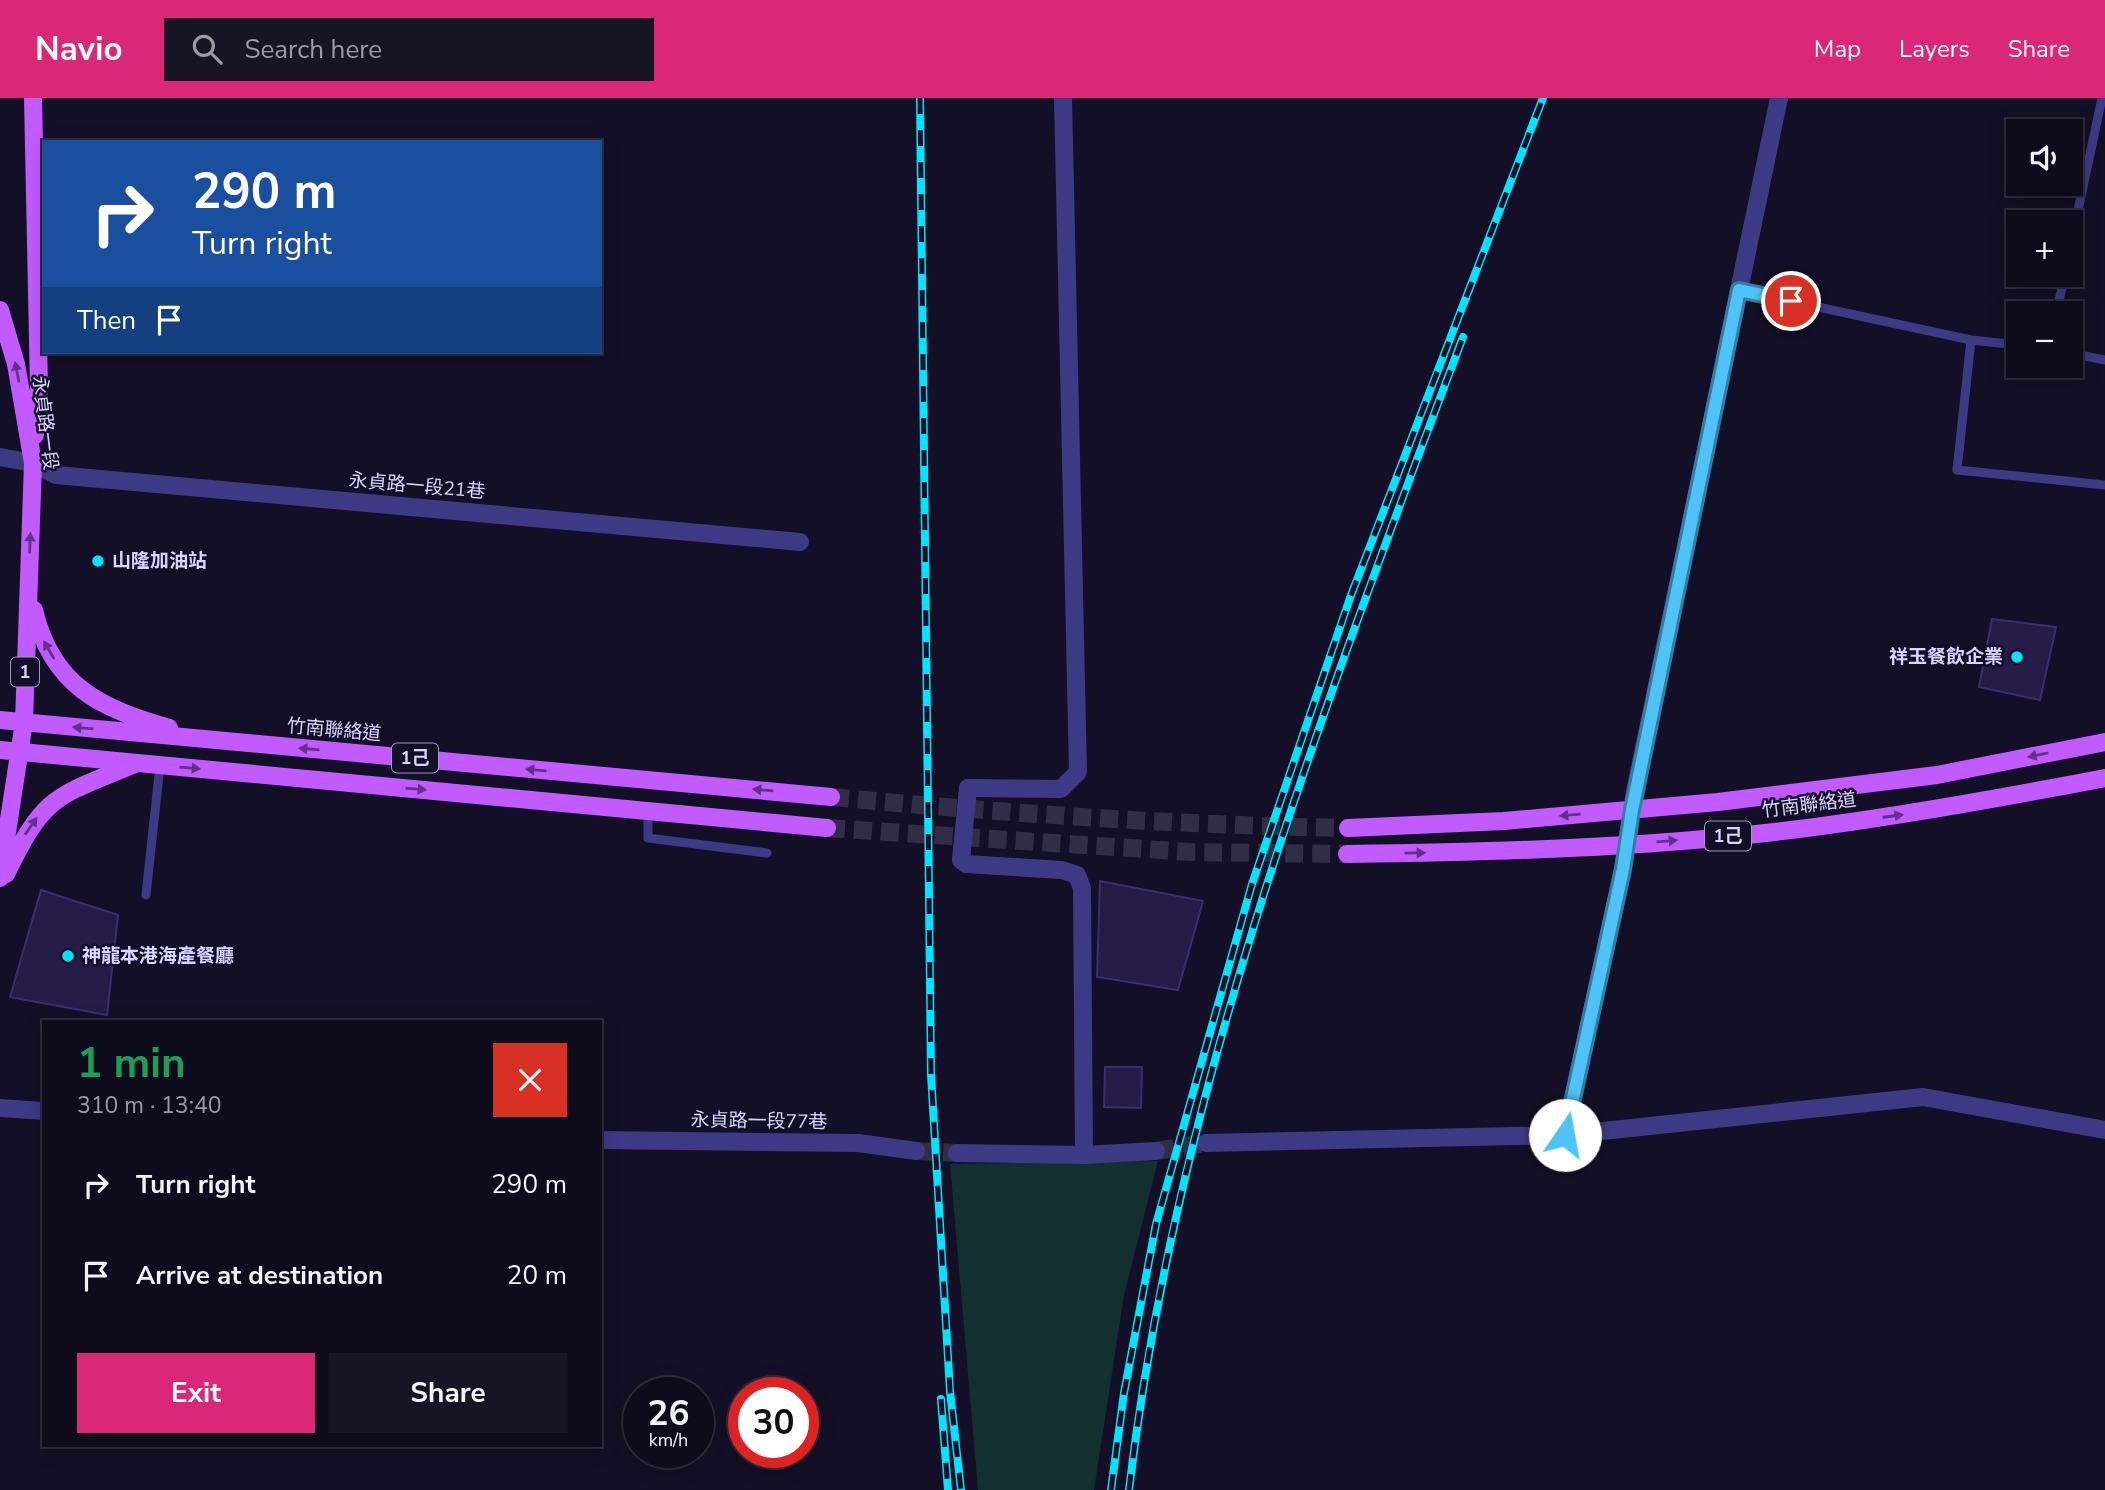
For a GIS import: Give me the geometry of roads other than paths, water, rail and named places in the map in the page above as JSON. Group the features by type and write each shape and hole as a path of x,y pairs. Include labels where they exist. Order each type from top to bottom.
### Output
{"main road":[{"path":"33,463 38,388 35,100"},
{"name":"永貞路一段","path":"0,310 16,364 33,463 23,722 0,878"},
{"path":"28,586 40,635 57,664 76,686 95,701 121,714 210,740"},
{"name":"竹南聯絡道","path":"0,720 831,797"},
{"name":"竹南聯絡道","path":"1348,828 1504,821 1718,803 1937,775 2105,742"},
{"name":"1己","path":"0,750 827,828"},
{"path":"0,887 27,831 48,804 77,786 139,763"},
{"name":"竹南聯絡道","path":"1347,854 1627,845 1790,830 1954,807 2105,778"}],"street":[{"path":"1063,98 1078,772 1061,789 968,788 961,860 966,864 1062,870 1077,875 1080,882 1084,1155"},
{"path":"1565,1135 1627,845 1779,98"},
{"name":"永貞路一段21巷","path":"0,457 33,463 56,475 800,542"},
{"path":"1206,1143 1565,1135 1923,1097 2105,1130"},
{"path":"0,1108 42,1111"},
{"name":"永貞路一段77巷","path":"602,1140 858,1143 916,1151"},
{"path":"957,1153 1084,1155 1156,1151"}],"lane":[{"path":"2078,210 2102,98"},
{"path":"1739,290 1971,340 2006,344"},
{"path":"1971,340 1957,470 2105,485"},
{"path":"2083,356 2105,360"},
{"path":"146,895 160,765"},
{"path":"648,811 648,838 767,853"}],"tunnel":[{"path":"831,797 1089,817 1348,828"},
{"path":"827,828 1190,852 1347,854"},
{"path":"1156,1151 1206,1143"},
{"path":"916,1151 957,1153"}],"railway":[{"path":"920,98 931,1074 950,1391 961,1490"},
{"path":"1111,1490 1124,1393 1156,1224 1252,884 1350,598 1543,98"},
{"path":"1129,1490 1151,1341 1181,1194 1218,1048 1308,761 1463,337"},
{"path":"941,1399 948,1490"}],"place":[{"name":"山隆加油站","path":"98,561"},
{"name":"祥玉餐飲企業","path":"2017,657"},
{"name":"神龍本港海產餐廳","path":"68,956"}]}
